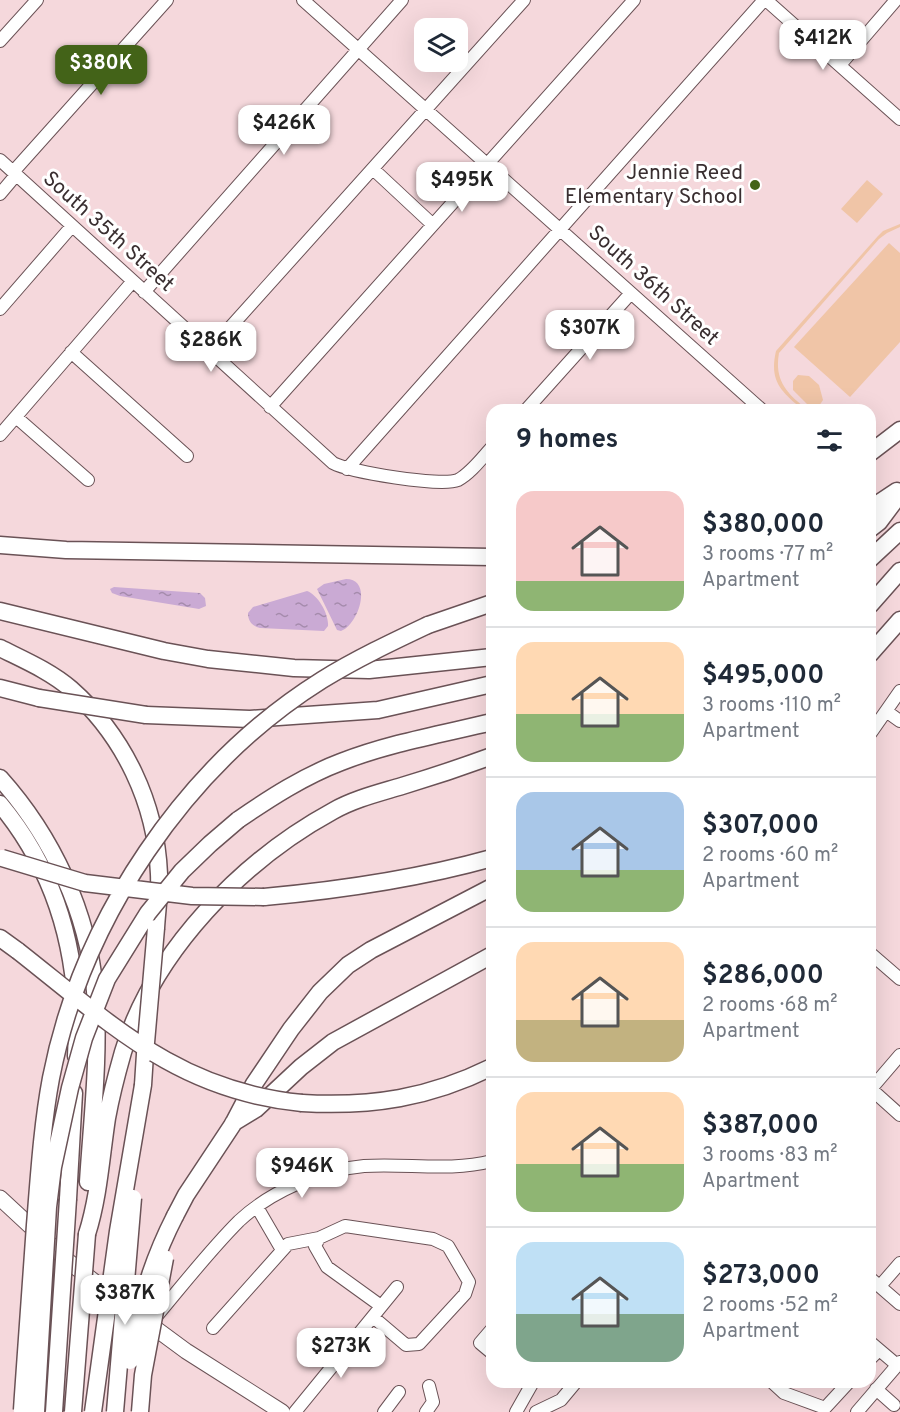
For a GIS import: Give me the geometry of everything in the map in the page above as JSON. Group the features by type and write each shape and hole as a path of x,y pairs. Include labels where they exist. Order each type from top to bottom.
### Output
{"highway":[{"path":"876,448 900,430"},
{"path":"876,505 900,489"},
{"path":"876,524 900,495"},
{"path":"876,553 900,531"},
{"path":"0,545 66,550 486,557"},
{"path":"876,598 900,571"},
{"path":"25,1411 38,1185 51,1078 60,1041 82,974 112,909 135,868 187,798 256,729 322,680 374,651 428,626 486,605"},
{"path":"0,611 164,651 208,659 294,668 369,670 486,658"},
{"path":"876,647 900,620"},
{"path":"0,648 45,671 70,688 100,720 118,744 147,800 157,849 159,875 156,928 115,1412"},
{"path":"0,688 39,698 146,715 250,719 378,710 486,685"},
{"path":"25,1411 48,1207 58,1142 84,1038 107,979 148,913 182,871 210,844 270,797 340,762 377,750 486,723"},
{"path":"87,1234 93,1213 108,1115 124,1049 138,1014 162,969 188,933 231,885 267,854 335,810 486,758"},
{"path":"0,778 34,820 62,871 79,916 92,964 95,992 96,1060 86,1213 87,1234 73,1412"},
{"path":"0,804 24,837 48,883 68,941 74,970 77,1009 76,1044 54,1412"},
{"path":"1,857 85,883 192,896 264,897 332,891 391,882 486,860"},
{"path":"121,1412 133,1340 146,1282 158,1249 196,1178 233,1124 254,1084 291,1029 320,992 348,966 405,932 486,890"},
{"path":"0,938 131,1039 164,1061 227,1089 260,1098 302,1103 360,1104 414,1097 486,1070"},
{"path":"233,1124 256,1108 301,1067 333,1042 486,958"},
{"path":"93,1412 118,1231 143,1085"},
{"path":"140,1412 143,1375 159,1283 175,1216"}],"main road":[{"path":"0,1198 69,1262 150,1324 195,1358 282,1412"}],"street":[{"path":"0,41 37,0"},
{"path":"0,194 167,0"},
{"name":"South 36th Street","path":"303,0 756,404"},
{"path":"144,292 402,0"},
{"path":"209,351 524,0"},
{"path":"270,407 485,163 633,0"},
{"path":"347,469 765,0 900,119"},
{"path":"840,65 896,0"},
{"name":"South 35th Street","path":"0,160 326,458 347,469 439,483 452,482 460,478 486,453"},
{"path":"373,169 432,224"},
{"path":"0,309 72,226"},
{"path":"0,435 133,282"},
{"path":"531,404 632,293"},
{"path":"71,352 187,456"},
{"path":"16,417 88,480"},
{"path":"876,725 900,691"},
{"path":"886,711 900,721"},
{"path":"876,958 900,979"},
{"path":"876,1083 900,1055"},
{"path":"876,1095 900,1115"},
{"path":"150,1324 239,1221 280,1193 309,1179 343,1170 382,1166 462,1167 486,1162"},
{"path":"257,1207 282,1250"},
{"path":"213,1328 288,1244 319,1238 345,1226 433,1239 448,1246 469,1282 465,1294 419,1344 406,1345 377,1312 327,1267 315,1246 319,1238"},
{"path":"876,1281 900,1263"},
{"path":"876,1283 900,1304"},
{"path":"295,1412 397,1287"},
{"path":"486,1336 480,1342 486,1348"},
{"path":"857,1412 898,1363 876,1352"},
{"path":"426,1412 433,1402 429,1386"},
{"path":"516,1412 529,1388"},
{"path":"536,1412 556,1408 571,1388"},
{"path":"779,1388 784,1393 825,1408 843,1388"},
{"path":"384,1412 399,1392"},
{"path":"872,1394 895,1404"}],"shaded area":[{"path":"867,180 883,194 857,223 841,209"},
{"path":"900,224 900,227 879,239 779,353 780,379 788,392 801,404 796,404 778,385 774,370 776,351 883,231"},
{"path":"889,243 900,253 900,342 850,397 794,347"},
{"path":"798,375 809,376 819,385 823,400 820,404 807,404 793,390 793,381"}],"water":[{"path":"346,579 354,581 359,586 361,594 358,611 353,620 341,631 337,630 317,589 324,584"},
{"path":"114,587 200,593 205,598 206,606 199,609 120,596 112,593 110,589"},
{"path":"307,591 315,596 325,611 328,626 324,631 260,628 250,621 248,613 253,607"}],"place":[{"name":"Jennie Reed Elementary School","path":"755,185"}]}
